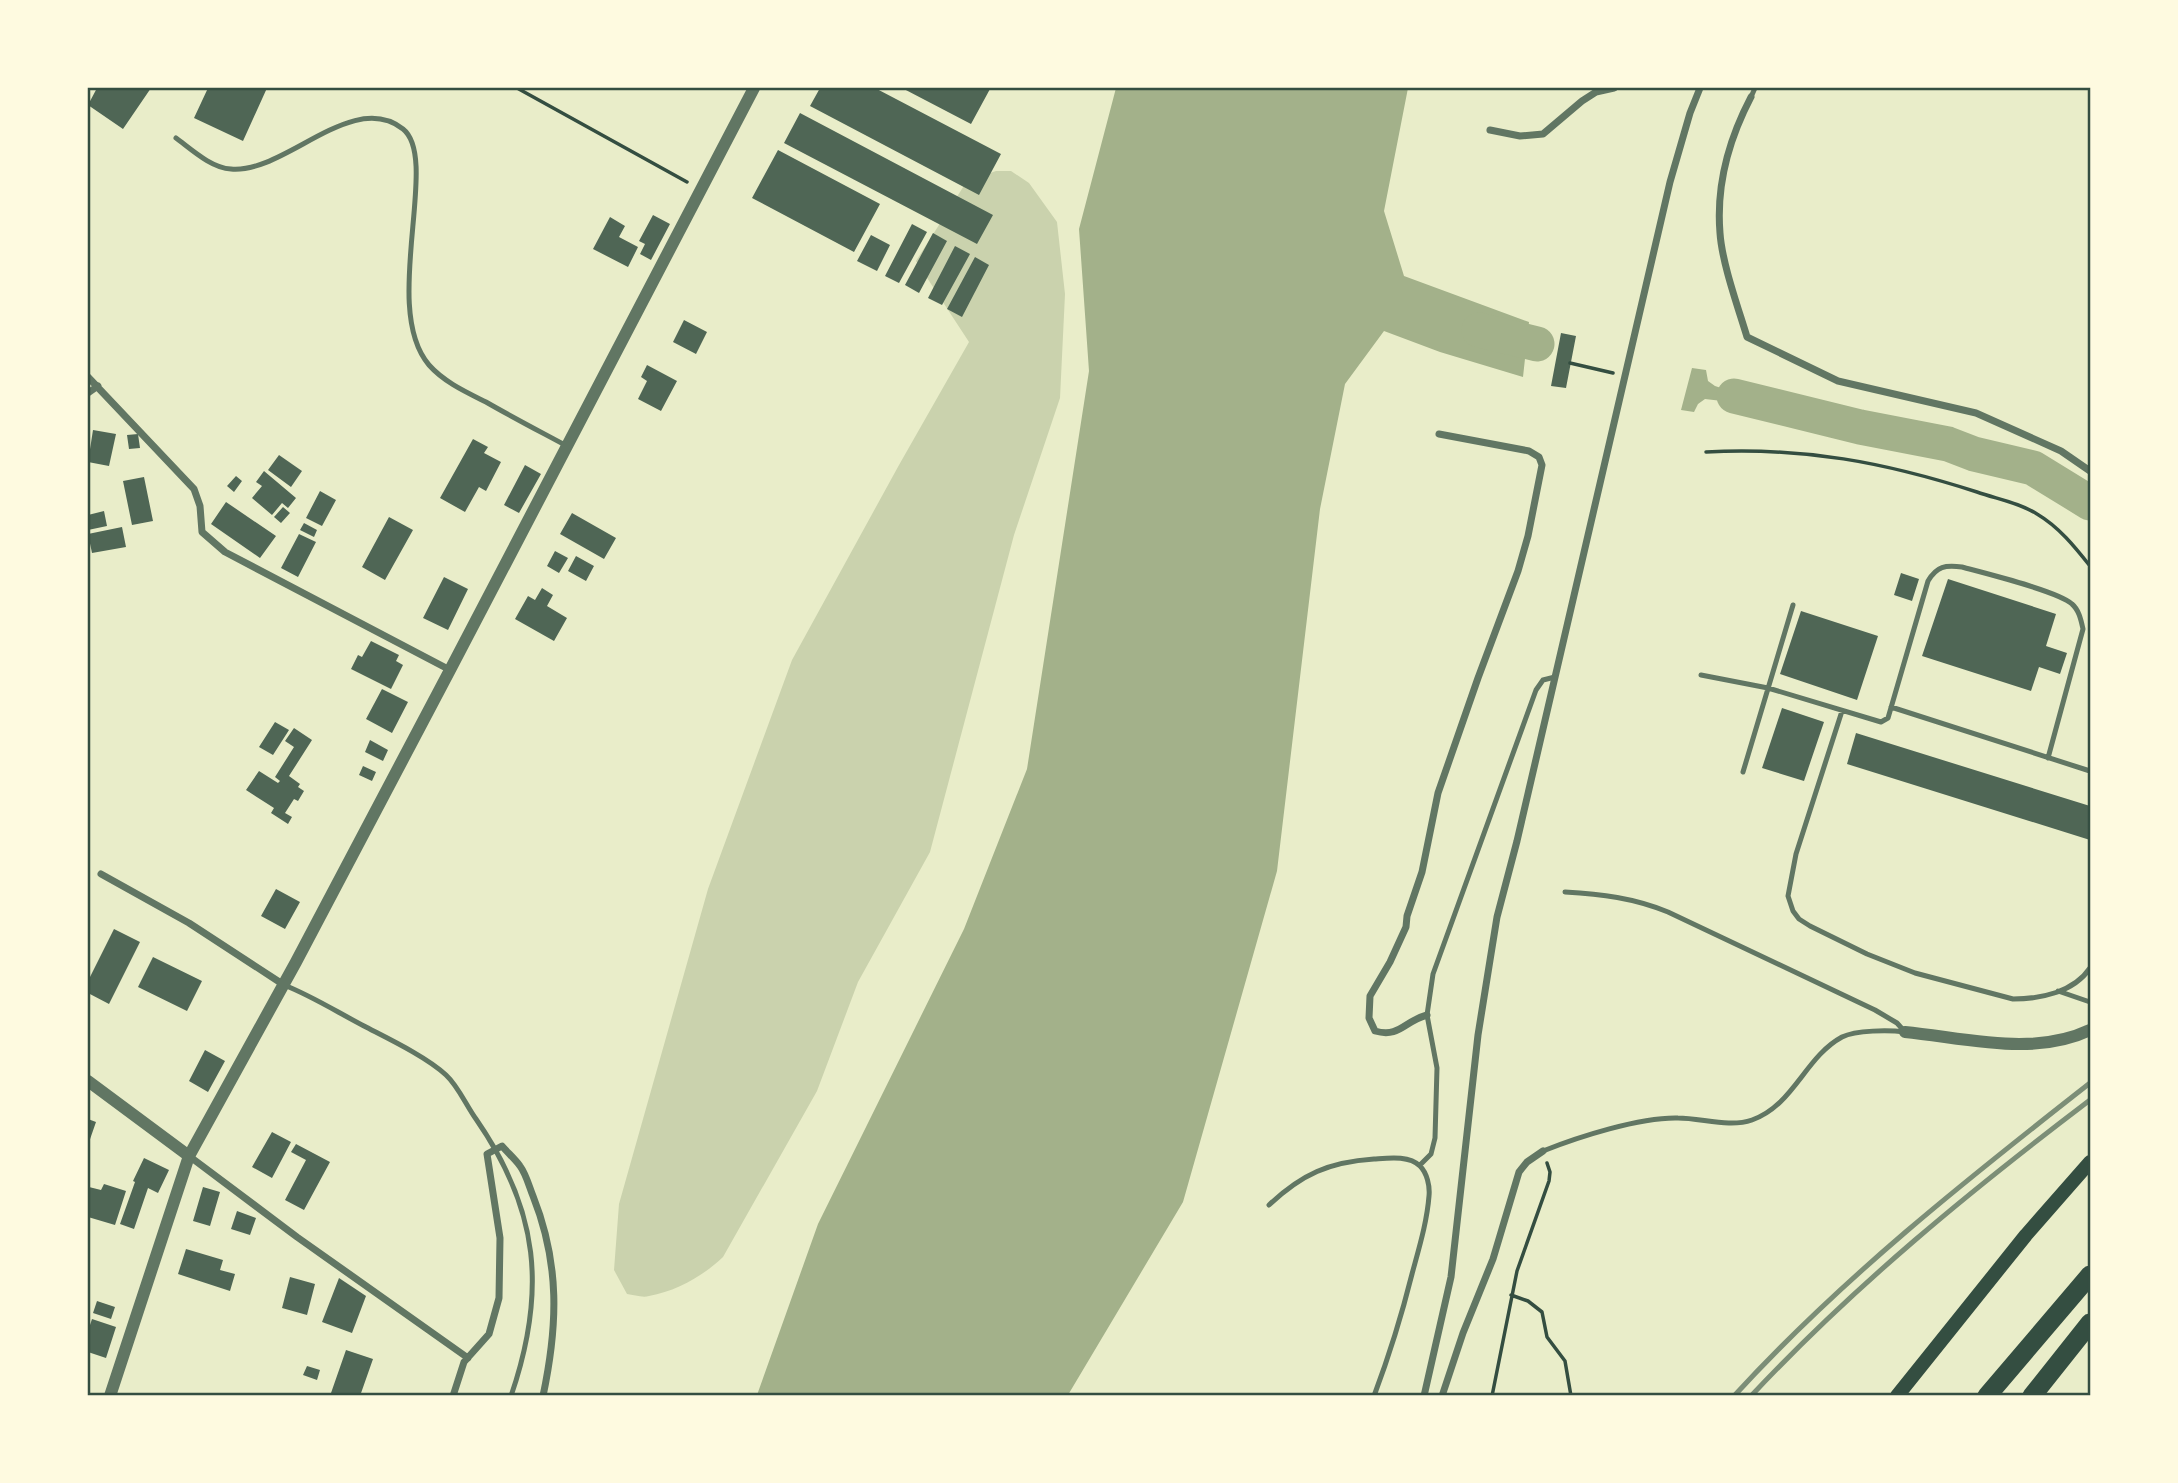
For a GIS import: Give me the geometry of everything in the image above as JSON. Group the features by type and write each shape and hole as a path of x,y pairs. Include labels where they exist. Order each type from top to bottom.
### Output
{"highway":[{"path":"1987,1395 2089,1277"},
{"path":"2032,1395 2091,1323"}],"main road":[{"path":"1897,1395 2026,1235 2091,1162"}],"street":[{"path":"110,1395 189,1156 284,985 754,88"},
{"path":"1490,130 1533,137 1544,134 1581,101 1596,92 1614,88"},
{"path":"1424,1395 1451,1277 1477,1046 1497,917 1670,182 1689,113 1700,88"},
{"path":"1751,97 1733,136 1724,166 1720,233 1747,337 1838,381 1976,414 2061,451 2091,471"},
{"path":"88,377 194,489 200,506 202,532 211,542 225,552 450,670"},
{"path":"88,393 98,386"},
{"path":"1427,1015 1415,1018 1396,1032 1387,1034 1375,1031 1369,1018 1370,996 1406,927 1407,916 1422,872 1438,793 1518,571 1528,537 1542,465 1539,457 1529,451 1439,434"},
{"path":"101,874 189,923 284,985"},
{"path":"1905,1032 2015,1045 2058,1041 2091,1030"},
{"path":"88,1081 297,1237 468,1358"},
{"path":"453,1395 464,1362 489,1334 499,1298 500,1238 487,1154 502,1146 522,1167 538,1210 551,1262 555,1306 550,1361 543,1395"},
{"path":"1441,1395 1462,1333 1493,1259 1519,1172 1543,1151"}],"lane":[{"path":"1751,97 1755,88"},
{"path":"176,138 212,162 229,169 247,168 268,161 358,120 377,118 393,122 406,131 415,155 414,218 407,299 410,323 417,345 428,364 447,381 568,447"},
{"path":"1701,676 1768,688 1881,722 1888,718 1928,582 1938,568 1962,566 2059,596 2074,605 2083,629 2048,758"},
{"path":"1743,772 1793,605"},
{"path":"1419,1165 1432,1154 1435,1126 1437,1068 1427,1015 1433,974 1536,690 1543,681 1555,677"},
{"path":"1891,707 2091,771"},
{"path":"1842,711 1796,854 1788,895 1799,919 1867,954 1915,973 2000,997 2029,999 2058,991 2078,982 2091,968"},
{"path":"1565,891 1640,901 1668,912 1875,1010 1897,1023 1905,1032"},
{"path":"284,985 307,994 404,1048 446,1075 496,1149 517,1192 528,1229 532,1279 530,1327 511,1395"},
{"path":"2058,991 2091,1002"},
{"path":"1543,1151 1645,1122 1676,1117 1720,1123 1750,1121 1770,1112 1782,1102 1817,1059 1844,1036 1885,1030 1905,1032"},
{"path":"1269,1205 1289,1186 1312,1172 1348,1162 1405,1159 1419,1165 1425,1172 1429,1195 1420,1247 1374,1395"}],"path":[{"path":"517,88 701,190"},
{"path":"1570,363 1625,375"},
{"path":"1706,452 1818,454 1956,484 2037,514 2066,538 2091,566"},
{"path":"1493,1395 1511,1295 1549,1181 1550,1172 1543,1151"},
{"path":"1511,1295 1528,1301 1542,1312 1547,1336 1565,1361 1571,1395"}],"shaded area":[{"path":"1116,88 1408,88 1384,211 1404,276 1529,322 1523,377 1440,352 1384,331 1345,384 1320,509 1277,871 1183,1202 1068,1395 757,1395 818,1224 964,929 1027,769 1089,371 1079,229"},
{"path":"996,171 1011,171 1029,183 1057,222 1065,294 1060,398 1014,535 930,852 858,982 817,1091 723,1257 698,1276 670,1290 647,1297 627,1294 614,1270 619,1204 708,889 792,660 969,342 916,261 967,181"},
{"path":"1692,368 1706,370 1708,381 1715,386 1782,408 1705,399 1698,404 1694,412 1681,410"}],"building":[{"path":"97,88 151,88 123,129 88,105"},
{"path":"208,88 267,88 243,141 194,118"},
{"path":"820,88 875,88 1001,154 979,195 810,106"},
{"path":"902,88 987,88 990,89 971,124"},
{"path":"800,113 993,215 977,244 784,143"},
{"path":"778,150 880,204 854,252 752,198"},
{"path":"653,215 670,224 651,260 640,254 645,244 639,241"},
{"path":"610,217 625,226 619,237 638,247 628,267 593,249"},
{"path":"912,224 927,232 899,283 885,276"},
{"path":"933,233 947,241 919,293 905,285"},
{"path":"871,235 890,245 877,271 857,261"},
{"path":"955,246 970,254 942,305 928,298"},
{"path":"975,257 989,265 962,317 947,309"},
{"path":"684,320 707,332 696,354 673,342"},
{"path":"1561,333 1576,336 1566,388 1551,386"},
{"path":"647,365 677,381 661,411 638,399 647,381 641,377"},
{"path":"93,430 116,434 109,466 88,462"},
{"path":"138,434 140,448 129,449 127,435"},
{"path":"473,439 488,447 484,453 501,462 486,491 479,487 465,512 440,498"},
{"path":"279,455 302,471 291,487 268,470"},
{"path":"525,465 541,474 519,513 504,505"},
{"path":"264,471 296,498 288,508 282,503 272,515 252,498 262,486 256,482"},
{"path":"236,476 242,481 234,492 227,486"},
{"path":"144,477 153,521 132,525 123,481"},
{"path":"320,491 336,500 322,526 306,518"},
{"path":"226,502 276,536 260,558 211,524"},
{"path":"283,507 290,513 281,523 274,517"},
{"path":"104,511 107,526 88,530 88,515"},
{"path":"572,513 616,538 604,559 560,534"},
{"path":"389,517 413,530 385,580 362,567"},
{"path":"304,523 317,530 314,537 300,530"},
{"path":"122,527 126,547 92,553 88,534"},
{"path":"299,534 316,542 298,577 281,568"},
{"path":"555,551 568,558 559,573 547,566"},
{"path":"576,556 594,566 586,581 568,571"},
{"path":"1901,573 1919,579 1912,601 1894,595"},
{"path":"444,577 468,589 448,630 423,618"},
{"path":"1948,579 2056,614 2046,646 2067,653 2060,674 2039,667 2031,691 1922,656"},
{"path":"542,588 553,595 547,606 567,618 554,641 515,619 528,596 535,600"},
{"path":"1801,611 1878,636 1857,700 1780,674"},
{"path":"371,641 399,655 396,661 403,665 391,689 351,669 358,655 362,657"},
{"path":"382,689 408,702 392,733 366,719"},
{"path":"1782,708 1824,722 1804,781 1762,768"},
{"path":"275,722 289,730 273,755 259,747"},
{"path":"294,728 312,740 289,776 300,784 298,787 304,791 298,801 294,799 285,813 292,817 288,824 271,813 274,808 246,790 259,771 278,783 280,781 275,777 294,747 285,741"},
{"path":"1856,733 2090,806 2090,840 1847,764"},
{"path":"370,740 388,750 383,761 365,752"},
{"path":"363,766 376,772 372,781 359,775"},
{"path":"276,889 300,902 285,929 261,916"},
{"path":"114,929 140,942 109,1004 88,993 88,981"},
{"path":"153,957 202,981 187,1011 138,987"},
{"path":"205,1050 225,1061 208,1092 189,1081"},
{"path":"88,1119 96,1122 88,1145"},
{"path":"272,1132 291,1142 272,1178 252,1167"},
{"path":"296,1144 330,1162 304,1210 285,1200 306,1160 291,1152"},
{"path":"144,1158 169,1170 158,1193 148,1188 134,1229 120,1224 135,1182 133,1181"},
{"path":"104,1184 126,1191 115,1225 88,1217 89,1187 101,1190"},
{"path":"203,1187 220,1192 210,1226 193,1221"},
{"path":"237,1211 256,1218 250,1235 231,1229"},
{"path":"186,1249 223,1260 220,1270 235,1274 230,1291 178,1274"},
{"path":"290,1277 315,1284 307,1315 282,1308"},
{"path":"339,1278 366,1296 352,1333 322,1322"},
{"path":"97,1301 115,1307 111,1319 93,1313"},
{"path":"92,1319 116,1327 106,1358 88,1352 88,1331"},
{"path":"346,1350 373,1359 360,1396 331,1393"},
{"path":"307,1366 320,1370 317,1380 303,1375"}],"waterway":[{"path":"1479,330 1537,344"},
{"path":"1734,396 1860,427 1948,444 1974,454 2033,468 2090,503"}],"railway":[{"path":"1734,1396 1817,1311 1861,1271 1997,1156 2090,1083"},
{"path":"1751,1396 1831,1316 1914,1240 2090,1100"}]}
